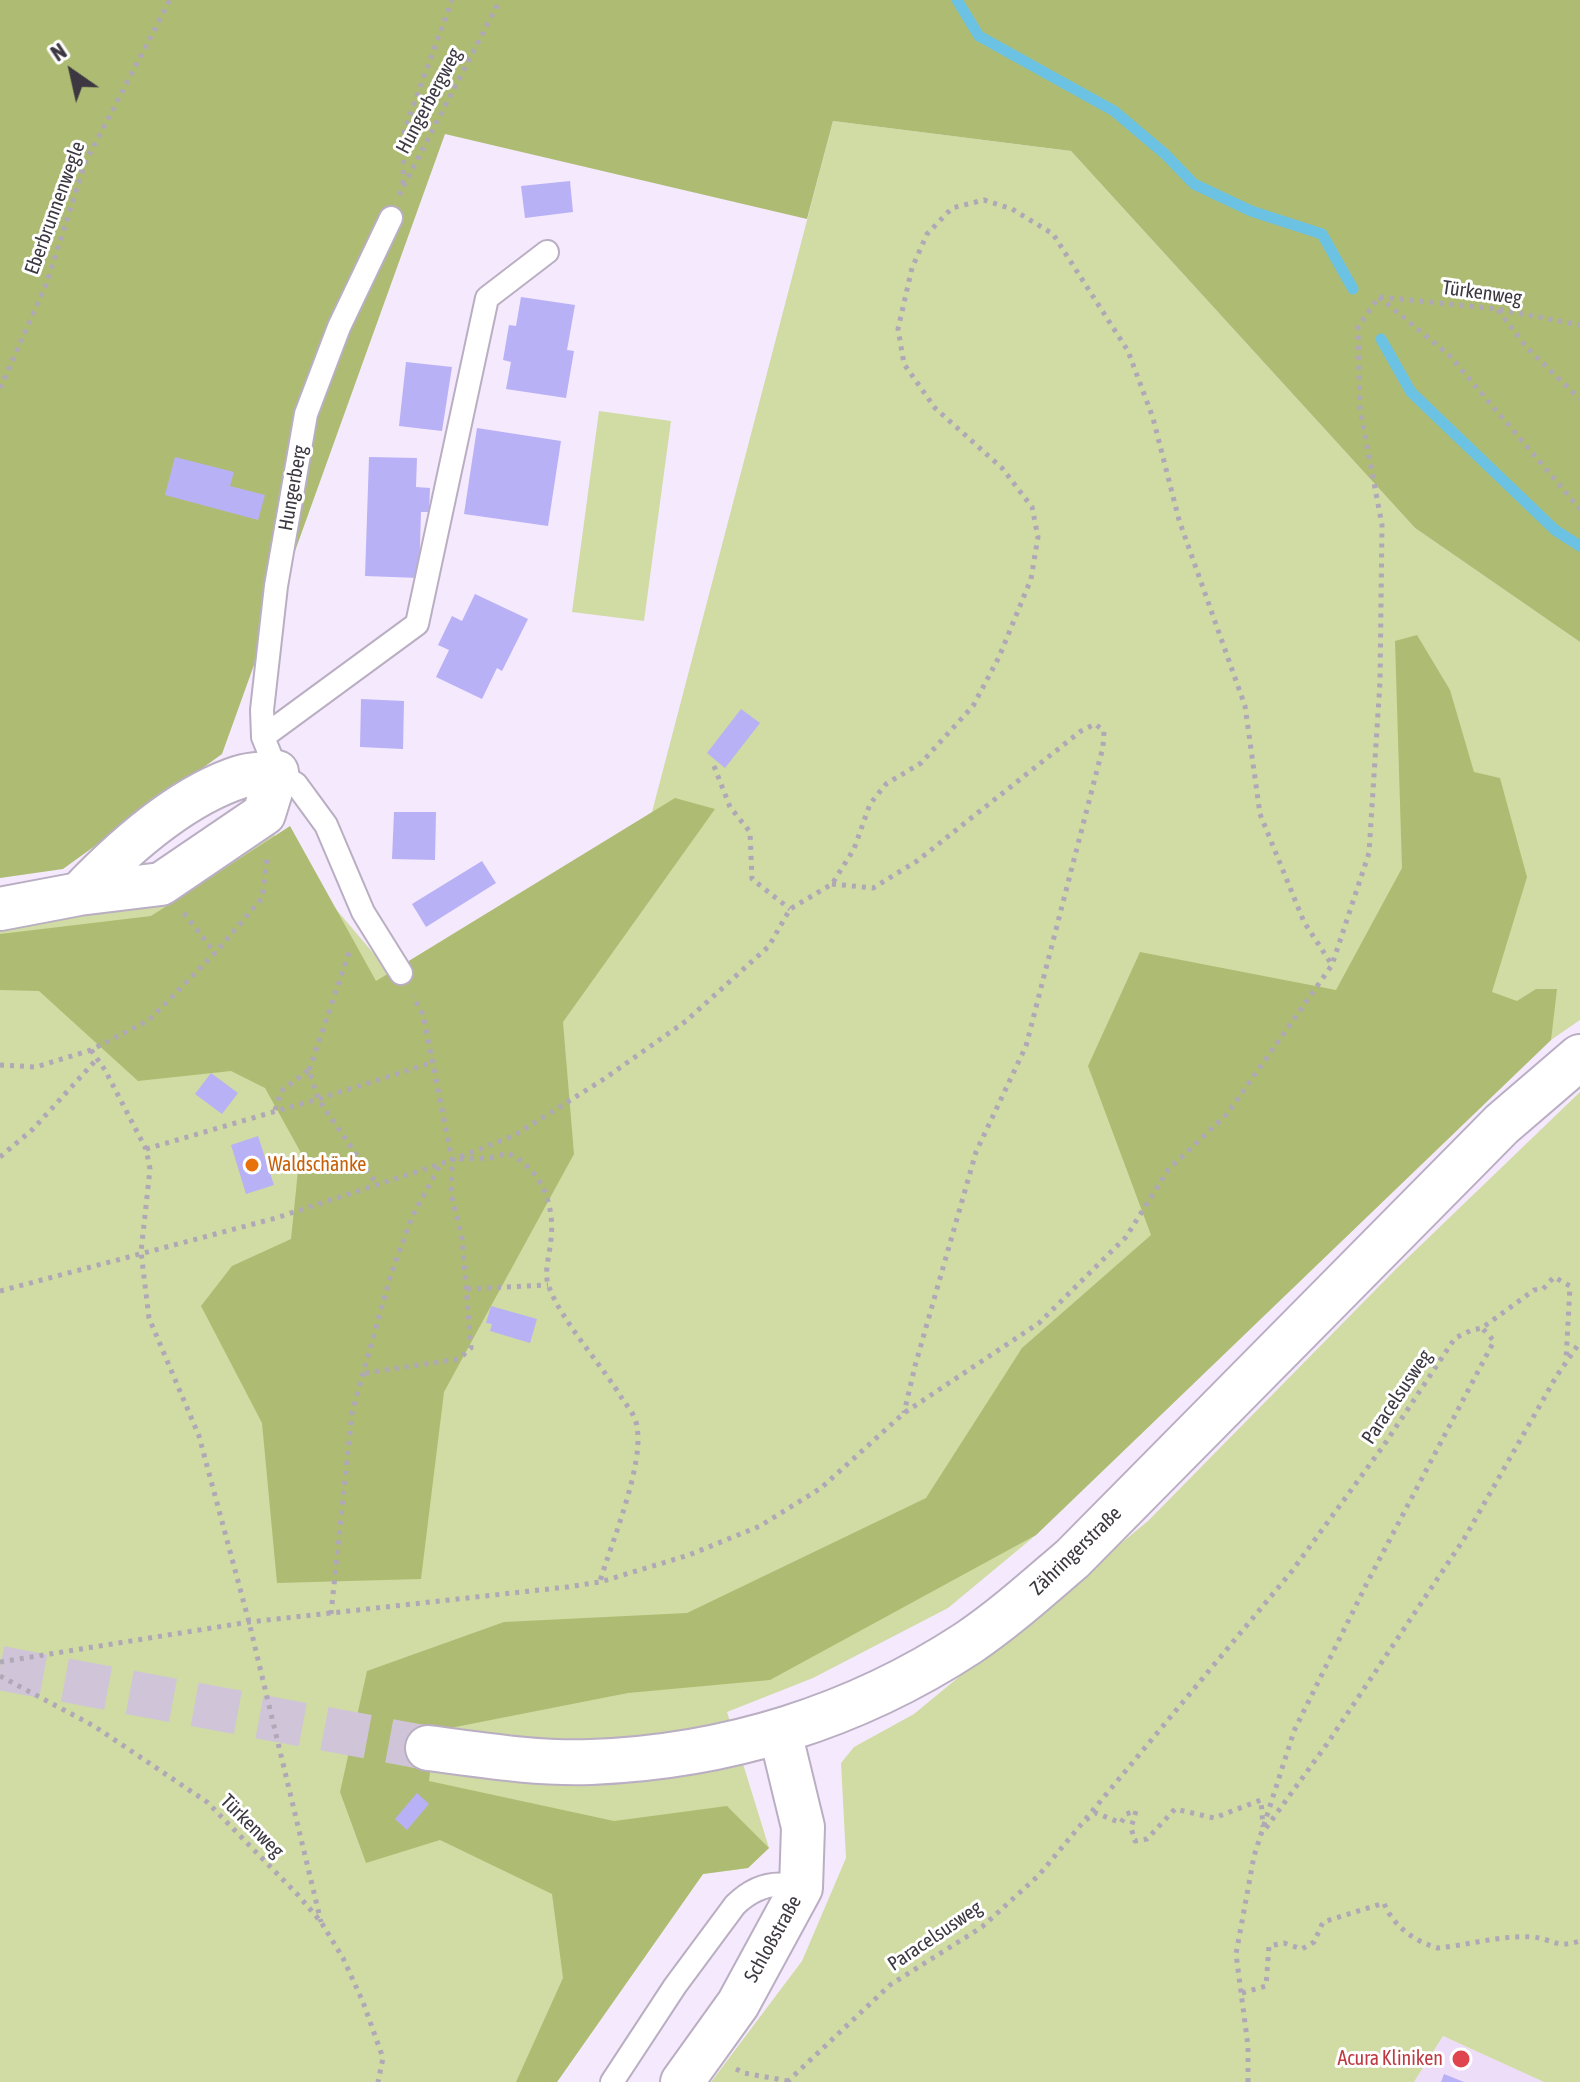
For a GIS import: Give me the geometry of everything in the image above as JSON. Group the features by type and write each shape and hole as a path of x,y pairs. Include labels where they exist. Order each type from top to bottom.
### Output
{"main road":[{"name":"Zähringerstraße","path":"428,1748 512,1759 589,1762 661,1757 718,1748 780,1732 842,1710 908,1679 969,1642 1022,1603 1072,1559 1502,1124 1580,1057"}],"street":[{"name":"Hungerberg","path":"264,814 270,754"},
{"path":"79,894 122,850 197,797 241,776 270,754"},
{"path":"0,909 79,894 161,884 264,814"},
{"name":"Schloßstraße","path":"682,2082 738,2004 801,1888 803,1827 780,1732"}],"lane":[{"name":"Hungerberg","path":"270,754 262,710 276,586 306,414 339,327 391,218"},
{"path":"401,973 363,912 326,825 270,754 417,624 487,298 547,252"},
{"path":"612,2082 675,1986 735,1905 746,1894 773,1884 786,1883 801,1888"}],"path":[{"name":"Eberbrunnenwegle","path":"0,388 46,285 85,163 170,0"},
{"path":"403,185 404,131 452,0"},
{"name":"Hungerbergweg","path":"391,218 403,185 500,0"},
{"path":"0,1291 276,1218 452,1160 515,1135 604,1079 686,1021 769,946 790,909 832,884 854,849 870,804 886,784 921,763 973,706 999,657 1031,579 1038,537 1032,507 1002,468 935,408 904,364 898,329 912,268 927,234 952,208 984,200 1012,209 1053,234 1128,351 1153,418 1179,520 1245,706 1260,814 1304,922 1332,965"},
{"path":"0,1662 249,1622 600,1582 689,1555 760,1526 821,1488 904,1413 1039,1323 1126,1237 1168,1170 1227,1114 1332,965 1369,853 1380,668 1382,525 1360,409 1358,327 1379,297 1449,355 1580,509"},
{"name":"Türkenweg","path":"1379,297 1497,309 1580,325"},
{"path":"1497,309 1527,348 1580,399"},
{"path":"832,884 873,888 917,861 1081,731 1095,724 1104,731 1103,747 1026,1046 976,1152 904,1413"},
{"path":"714,766 730,807 750,832 752,879 790,909"},
{"path":"0,1065 36,1067 91,1050 149,1020 215,953 262,898 267,856 264,814"},
{"path":"161,884 215,953"},
{"path":"275,1111 281,1091 309,1070 363,912"},
{"path":"365,1373 459,1359 471,1348 462,1238 451,1194 452,1160 423,1014 401,973"},
{"path":"91,1050 105,1070 146,1149 150,1169 141,1252 149,1318 199,1436 249,1622 321,1922"},
{"path":"0,1157 33,1129 96,1060"},
{"path":"146,1149 431,1063"},
{"path":"309,1070 318,1099 376,1183"},
{"path":"331,1614 348,1436 391,1274 412,1217 439,1167 452,1160 490,1158 507,1153 536,1176 547,1194 553,1215 548,1285 616,1388 637,1426 637,1450 628,1491 600,1582"},
{"name":"Paracelsusweg","path":"787,2082 890,1985 982,1927 1039,1875 1292,1571 1384,1445 1455,1338 1482,1328 1534,1290 1543,1289 1554,1277 1570,1286 1566,1360"},
{"path":"467,1289 548,1285"},
{"path":"1248,2082 1248,2046 1236,1954 1254,1856 1294,1731 1368,1581 1494,1341 1482,1328"},
{"path":"1263,1832 1327,1744 1464,1539 1566,1360 1580,1342"},
{"name":"Türkenweg","path":"0,1676 94,1726 207,1802 298,1895 321,1922 343,1958 383,2058 378,2082"},
{"path":"1077,1829 1096,1813 1121,1823 1126,1814 1136,1811 1131,1828 1135,1841 1147,1839 1175,1809 1214,1818 1261,1800 1263,1832"},
{"path":"1242,1993 1266,1986 1269,1946 1284,1943 1302,1949 1314,1942 1323,1922 1384,1903 1390,1918 1425,1944 1438,1948 1533,1937 1563,1946 1580,1941"},
{"path":"707,2047 744,2073 787,2082"}],"shaded area":[{"name":"Acura Kliniken","path":"1443,2036 1544,2082 1414,2082"}],"green space":[{"path":"0,0 1580,0 1580,642 1415,528 1071,151 833,121 807,219 445,134 222,754 63,869 0,878"},
{"path":"833,121 1071,151 1415,528 1580,642 1580,1020 1551,1040 1036,1535 948,1608 813,1678 727,1712 769,1848 748,1868 703,1874 557,2082 0,2082 0,909 105,892 264,814 277,840 432,1022 652,812"},
{"path":"599,411 671,421 644,621 572,612"},
{"path":"1417,635 1450,690 1474,772 1500,778 1527,877 1492,992 1517,1001 1536,989 1557,989 1551,1040 1036,1535 770,1680 628,1693 435,1731 429,1781 614,1821 727,1806 769,1848 748,1868 703,1874 557,2082 516,2082 563,1978 552,1894 440,1840 366,1863 340,1792 367,1671 504,1622 687,1613 926,1498 1022,1348 1151,1235 1088,1066 1140,952 1336,990 1402,868 1395,641"},
{"path":"675,798 715,809 563,1022 574,1154 444,1392 421,1579 277,1583 262,1423 201,1306 232,1266 291,1239 300,1151 265,1088 231,1071 138,1081 39,991 0,990 0,934 151,916 290,826 376,981"},
{"path":"1580,1092 1580,2082 1544,2082 1443,2036 1414,2082 711,2082 802,1961 846,1858 841,1763 854,1747 914,1714 1148,1521 1395,1270"}],"building":[{"path":"570,181 573,212 525,218 521,186"},
{"path":"521,297 575,305 567,350 574,351 566,398 506,389 511,362 503,360 509,325 516,326"},
{"path":"406,362 452,367 442,431 399,426"},
{"path":"477,428 561,441 548,526 464,514"},
{"path":"175,457 234,472 230,486 265,495 258,520 165,495"},
{"path":"369,457 417,458 416,487 430,488 429,512 421,512 419,578 365,576"},
{"path":"475,594 528,619 502,671 497,668 482,699 436,677 449,650 438,645 452,616 462,621"},
{"path":"361,699 404,701 403,749 360,747"},
{"path":"741,709 760,723 725,768 707,753"},
{"path":"394,812 436,812 435,860 392,859"},
{"path":"482,861 496,883 426,927 412,904"},
{"path":"211,1073 238,1093 222,1114 195,1094"},
{"name":"Waldschänke","path":"258,1136 274,1185 246,1194 231,1145"},
{"path":"491,1306 537,1319 530,1343 490,1331 492,1324 486,1323"},
{"path":"417,1793 429,1804 407,1830 395,1819"},
{"path":"1444,2074 1464,2082 1441,2082"}],"waterway":[{"path":"957,0 979,36 1114,111 1165,154 1194,184 1251,211 1322,234 1353,289"},
{"path":"1381,339 1411,392 1555,530 1580,546"}],"tunnel":[{"path":"0,1668 428,1748"}],"place":[{"name":"Waldschänke","path":"252,1165"},
{"name":"Acura Kliniken","path":"1461,2059"}]}
